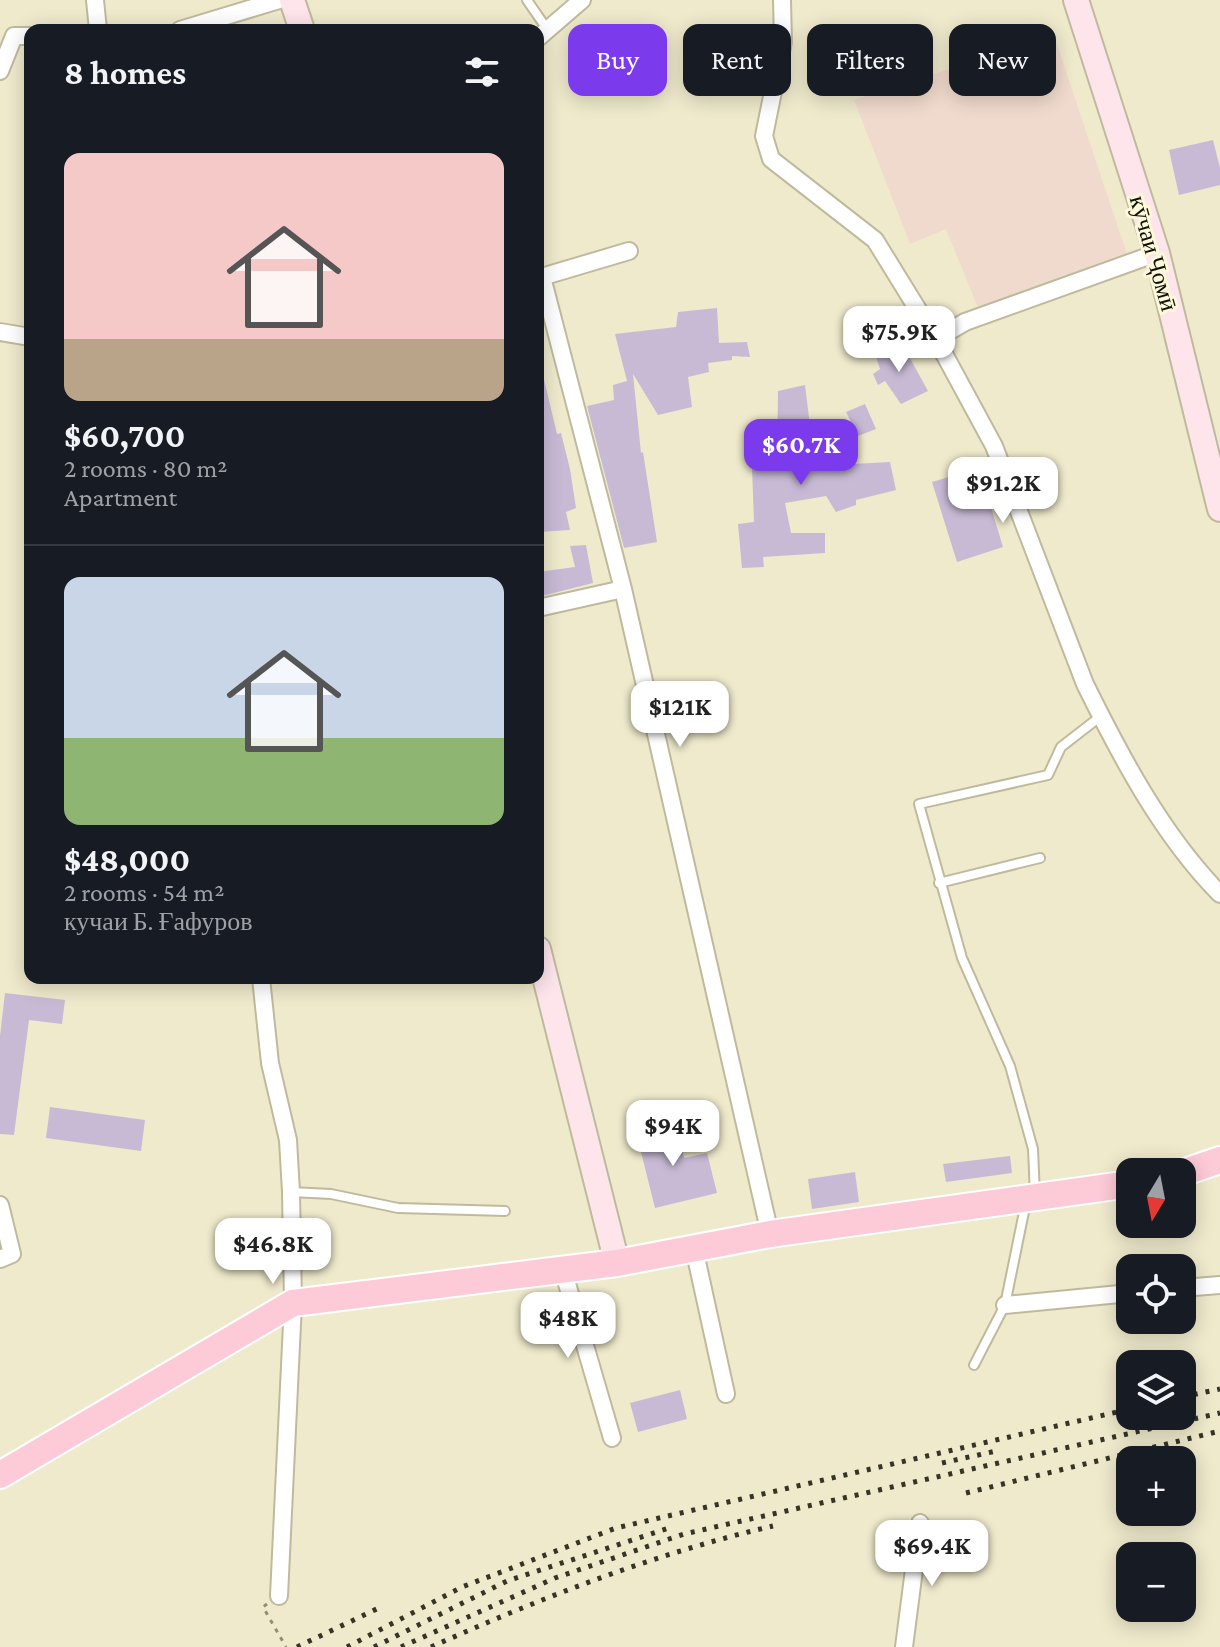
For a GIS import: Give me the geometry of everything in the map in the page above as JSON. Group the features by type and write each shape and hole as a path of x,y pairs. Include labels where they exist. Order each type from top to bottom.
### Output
{"main road":[{"path":"292,0 300,24"},
{"name":"кӯчаи Ҷомӣ","path":"1076,0 1157,253 1213,453 1220,509"},
{"path":"544,973 617,1263"},
{"path":"1196,1168 1220,1160"},
{"path":"0,1475 293,1303 617,1263 770,1234 1116,1186"}],"street":[{"path":"95,0 97,24"},
{"path":"200,24 279,0"},
{"path":"544,31 582,0"},
{"path":"782,0 783,42 764,136 771,159 875,240 936,339 994,446 1085,684 1101,716 1150,802 1191,865 1220,894"},
{"path":"0,71 14,36 24,36"},
{"path":"544,277 629,251"},
{"path":"936,339 965,322 1157,253"},
{"path":"544,293 623,589 770,1234"},
{"path":"0,332 24,336"},
{"path":"544,607 623,589"},
{"path":"262,984 270,1063 288,1140 291,1192 293,1303 279,1596"},
{"path":"0,1205 12,1254 0,1259"},
{"path":"694,1248 726,1394"},
{"path":"563,1270 612,1438"},
{"path":"1196,1287 1220,1285"},
{"path":"1005,1305 1116,1294"},
{"path":"904,1647 920,1523"}],"lane":[{"path":"527,0 538,24"},
{"path":"974,1365 1005,1305 1031,1196 1033,1149 1010,1066 962,958 919,804 1048,775 1061,747 1101,716"},
{"path":"939,883 1040,858"},
{"path":"291,1192 331,1194 398,1208 505,1211"}],"path":[{"path":"279,1596 263,1607 286,1647"}],"shaded area":[{"path":"1056,41 1128,257 978,308 946,229 910,244 854,100 866,96 933,96 933,74 949,69 949,96 1056,96"}],"building":[{"path":"1213,140 1220,168 1220,185 1179,195 1169,150"},
{"path":"717,308 719,343 747,342 750,357 732,356 732,360 708,363 709,372 688,377 692,407 658,415 633,374 641,453 657,542 624,548 587,406 614,400 613,385 627,381 615,334 676,327 678,312"},
{"path":"901,342 928,391 901,404 885,381 878,385 873,374 880,369 875,354"},
{"path":"544,379 557,434 561,433 570,469 576,508 566,512 570,530 544,532"},
{"path":"805,385 815,466 890,462 896,490 856,500 856,505 836,512 826,496 785,503 791,533 825,533 825,553 763,557 764,567 742,568 738,524 754,522 752,468 777,462 778,391"},
{"path":"865,404 876,429 858,436 846,412"},
{"path":"979,468 1003,547 957,562 932,482"},
{"path":"586,545 593,583 544,595 544,571 575,567 570,546"},
{"path":"5,993 65,1000 62,1024 29,1020 14,1135 0,1134 0,1036"},
{"path":"50,1107 145,1120 141,1151 46,1138"},
{"path":"675,1123 684,1158 707,1153 717,1193 655,1208 636,1132"},
{"path":"1010,1156 1012,1173 946,1182 943,1164"},
{"path":"855,1172 859,1202 812,1209 808,1179"},
{"path":"680,1390 687,1419 638,1432 630,1403"}],"railway":[{"path":"1196,1394 1220,1389"},
{"path":"347,1647 462,1587 616,1528 1116,1412"},
{"path":"401,1647 555,1578 684,1534 1220,1413"},
{"path":"966,1493 1220,1431"},
{"path":"942,1463 996,1451"},
{"path":"431,1647 599,1578 686,1549 773,1526"},
{"path":"374,1647 507,1581 669,1528"},
{"path":"297,1647 383,1606"}]}
